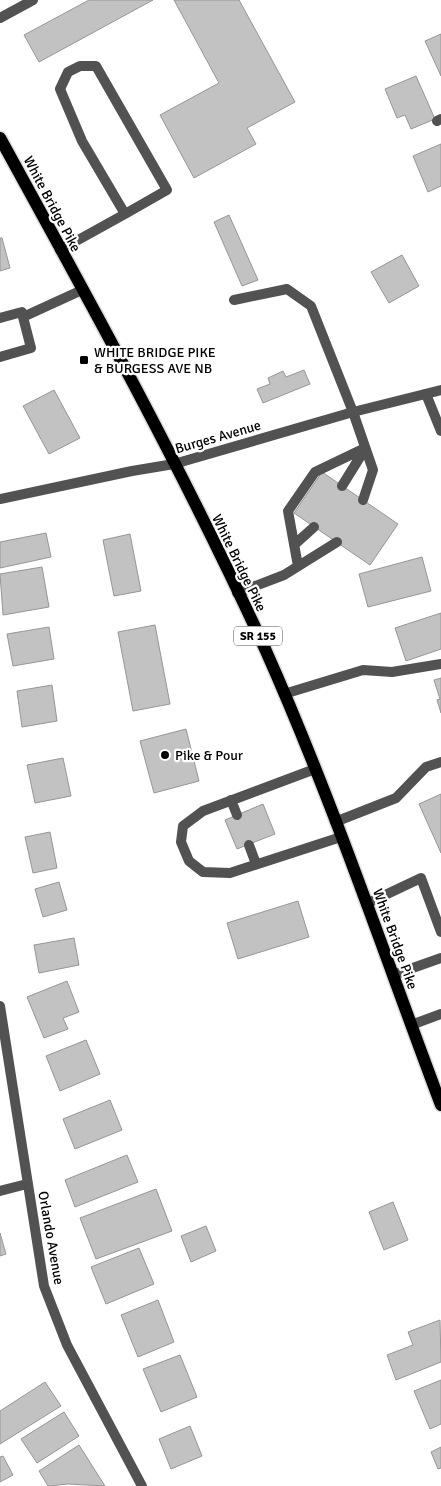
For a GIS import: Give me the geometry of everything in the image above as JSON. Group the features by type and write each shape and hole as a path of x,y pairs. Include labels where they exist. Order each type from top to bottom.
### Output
{"main road":[{"name":"White Bridge Pike","path":"0,138 174,464 284,694 341,837 441,1105"}],"street":[{"path":"0,18 33,0"},
{"path":"60,250 125,214 167,190 96,66 80,66 68,72 60,89 82,141 125,214"},
{"path":"234,300 287,289 311,306 373,470 363,500"},
{"path":"23,317 82,290"},
{"path":"0,318 22,312 31,348 0,357"},
{"name":"Burges Avenue","path":"0,499 174,464 352,412 441,390"},
{"path":"426,394 441,431"},
{"path":"342,486 365,448"},
{"path":"298,566 288,511 315,472 365,448"},
{"path":"294,545 314,526"},
{"path":"237,593 284,575 337,542"},
{"path":"284,694 363,670 392,672 441,664"},
{"path":"335,822 396,798 426,767 441,762"},
{"path":"315,769 203,812 183,826 181,842 189,861 203,872 230,873 341,837"},
{"path":"231,800 238,816"},
{"path":"249,845 256,864"},
{"path":"366,904 421,878 441,932"},
{"path":"392,975 441,958"},
{"name":"Orlando Avenue","path":"0,1006 44,1286 66,1345 142,1486"},
{"path":"411,1025 441,1014"},
{"path":"0,1191 27,1184"}],"building":[{"path":"89,0 153,0 39,62 24,35"},
{"path":"174,0 239,0 295,102 247,128 256,144 194,178 160,115 219,83"},
{"path":"441,34 441,76 425,41"},
{"path":"416,76 435,119 411,129 405,115 397,118 385,89"},
{"path":"441,144 441,186 428,192 413,156"},
{"path":"229,215 258,280 242,286 214,222"},
{"path":"0,238 2,238 10,268 0,271"},
{"path":"402,255 419,286 389,303 371,272"},
{"path":"304,370 310,384 263,403 257,389 270,384 268,378 283,371 286,377"},
{"path":"54,390 80,438 49,454 23,406"},
{"path":"322,472 398,524 370,565 294,513"},
{"path":"46,533 51,557 0,568 0,542"},
{"path":"130,534 141,591 114,596 103,540"},
{"path":"422,557 431,591 368,607 359,574"},
{"path":"42,567 49,607 3,615 0,574"},
{"path":"441,613 441,649 406,661 395,628"},
{"path":"155,625 170,704 133,711 118,632"},
{"path":"49,627 54,659 13,666 7,634"},
{"path":"441,678 441,713 437,700 440,699 434,680"},
{"path":"52,685 57,721 22,727 17,691"},
{"path":"186,729 199,781 154,793 140,741"},
{"path":"63,758 71,796 35,803 27,765"},
{"path":"441,794 441,853 419,804"},
{"path":"263,804 275,834 237,849 225,820"},
{"path":"50,832 57,868 33,873 25,837"},
{"path":"59,882 67,910 43,917 35,889"},
{"path":"298,901 309,937 238,959 227,923"},
{"path":"74,938 79,965 39,973 34,945"},
{"path":"67,981 79,1012 63,1018 68,1029 44,1038 27,997"},
{"path":"86,1040 100,1074 60,1091 46,1056"},
{"path":"110,1100 122,1130 75,1149 63,1119"},
{"path":"127,1155 138,1182 75,1207 65,1180"},
{"path":"156,1189 172,1231 96,1259 80,1218"},
{"path":"393,1202 408,1240 384,1250 369,1212"},
{"path":"206,1226 216,1251 191,1262 181,1236"},
{"path":"0,1233 6,1254 0,1256"},
{"path":"139,1248 154,1284 106,1304 91,1267"},
{"path":"158,1300 174,1342 138,1357 121,1315"},
{"path":"440,1320 441,1362 396,1380 387,1355 413,1345 408,1332"},
{"path":"180,1355 197,1397 161,1412 143,1369"},
{"path":"441,1380 441,1424 430,1429 414,1391"},
{"path":"45,1382 61,1406 0,1444 0,1411"},
{"path":"64,1412 79,1436 37,1463 21,1439"},
{"path":"190,1426 202,1456 171,1469 159,1439"},
{"path":"79,1445 105,1486 68,1484 48,1486 39,1471"},
{"path":"441,1447 441,1468 438,1469 431,1452"},
{"path":"3,1456 13,1475 0,1482 0,1457"}],"place":[{"name":"WHITE BRIDGE PIKE & BURGESS AVE NB","path":"84,360"},
{"name":"Pike & Pour","path":"165,755"}]}
